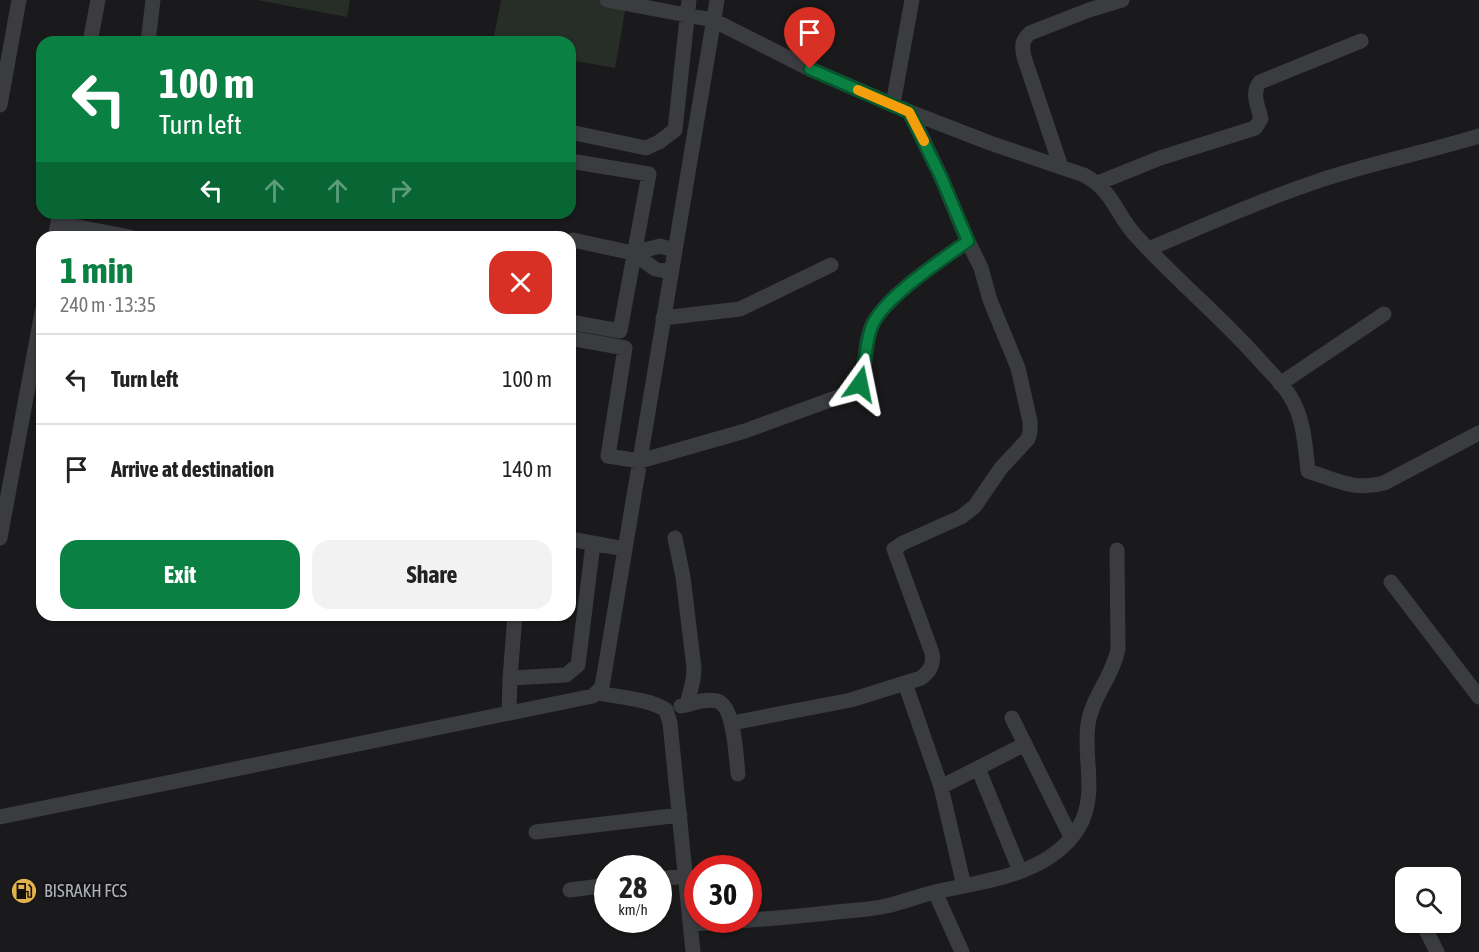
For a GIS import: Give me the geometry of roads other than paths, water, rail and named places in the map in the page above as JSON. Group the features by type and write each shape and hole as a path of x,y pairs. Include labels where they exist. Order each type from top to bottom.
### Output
{"street":[{"path":"0,105 19,0"},
{"path":"91,36 98,0"},
{"path":"149,36 153,0"},
{"path":"607,0 688,7 810,69 909,112 1084,175 1098,183 1108,193 1135,236 1250,349 1289,394 1304,431 1308,471 1353,486 1368,487 1384,483 1479,433"},
{"path":"0,817 593,696 598,693 602,687 717,0"},
{"path":"893,104 912,0"},
{"path":"1061,167 1024,57 1022,46 1024,39 1030,33 1122,0"},
{"path":"576,133 646,148 675,130 688,7"},
{"path":"1098,183 1160,158 1255,128 1261,119 1254,94 1260,82 1361,41"},
{"path":"732,723 851,700 921,678 929,672 933,663 927,637 894,549 961,517 975,506 1001,468 1028,439 1030,421 1018,368 990,300 981,268 941,177 909,112"},
{"path":"1149,249 1235,211 1326,178 1479,136"},
{"path":"576,162 650,174 633,253 620,331 576,323"},
{"path":"58,224 97,231"},
{"path":"576,241 633,253 656,269 671,272"},
{"path":"576,340 625,348 608,456 640,460 745,431 852,392 860,384 868,337 873,324 883,310 916,279 968,241"},
{"path":"633,253 660,246 674,250"},
{"path":"663,318 740,309 831,265"},
{"path":"1280,384 1384,314"},
{"path":"0,538 36,344"},
{"path":"675,538 683,577 694,669 687,705"},
{"path":"576,540 625,549"},
{"path":"510,678 566,675 578,665 592,544"},
{"path":"762,920 885,906 935,892 995,880 1053,855 1071,837 1080,826 1089,803 1088,725 1092,706 1116,661 1118,649 1117,550"},
{"path":"1391,582 1479,697"},
{"path":"509,713 515,621"},
{"path":"905,683 941,787 963,886"},
{"path":"598,693 655,703 666,710 670,723 684,855"},
{"path":"666,710 711,700 719,701 726,706 732,723 738,774"},
{"path":"1012,718 1071,837"},
{"path":"941,787 1025,744"},
{"path":"978,768 1020,870"},
{"path":"537,832 680,814"},
{"path":"570,890 594,887"},
{"path":"935,892 962,952"},
{"path":"692,933 693,952"},
{"path":"1428,933 1437,952"}],"place":[{"name":"BISRAKH FCS","path":"24,891"}]}
